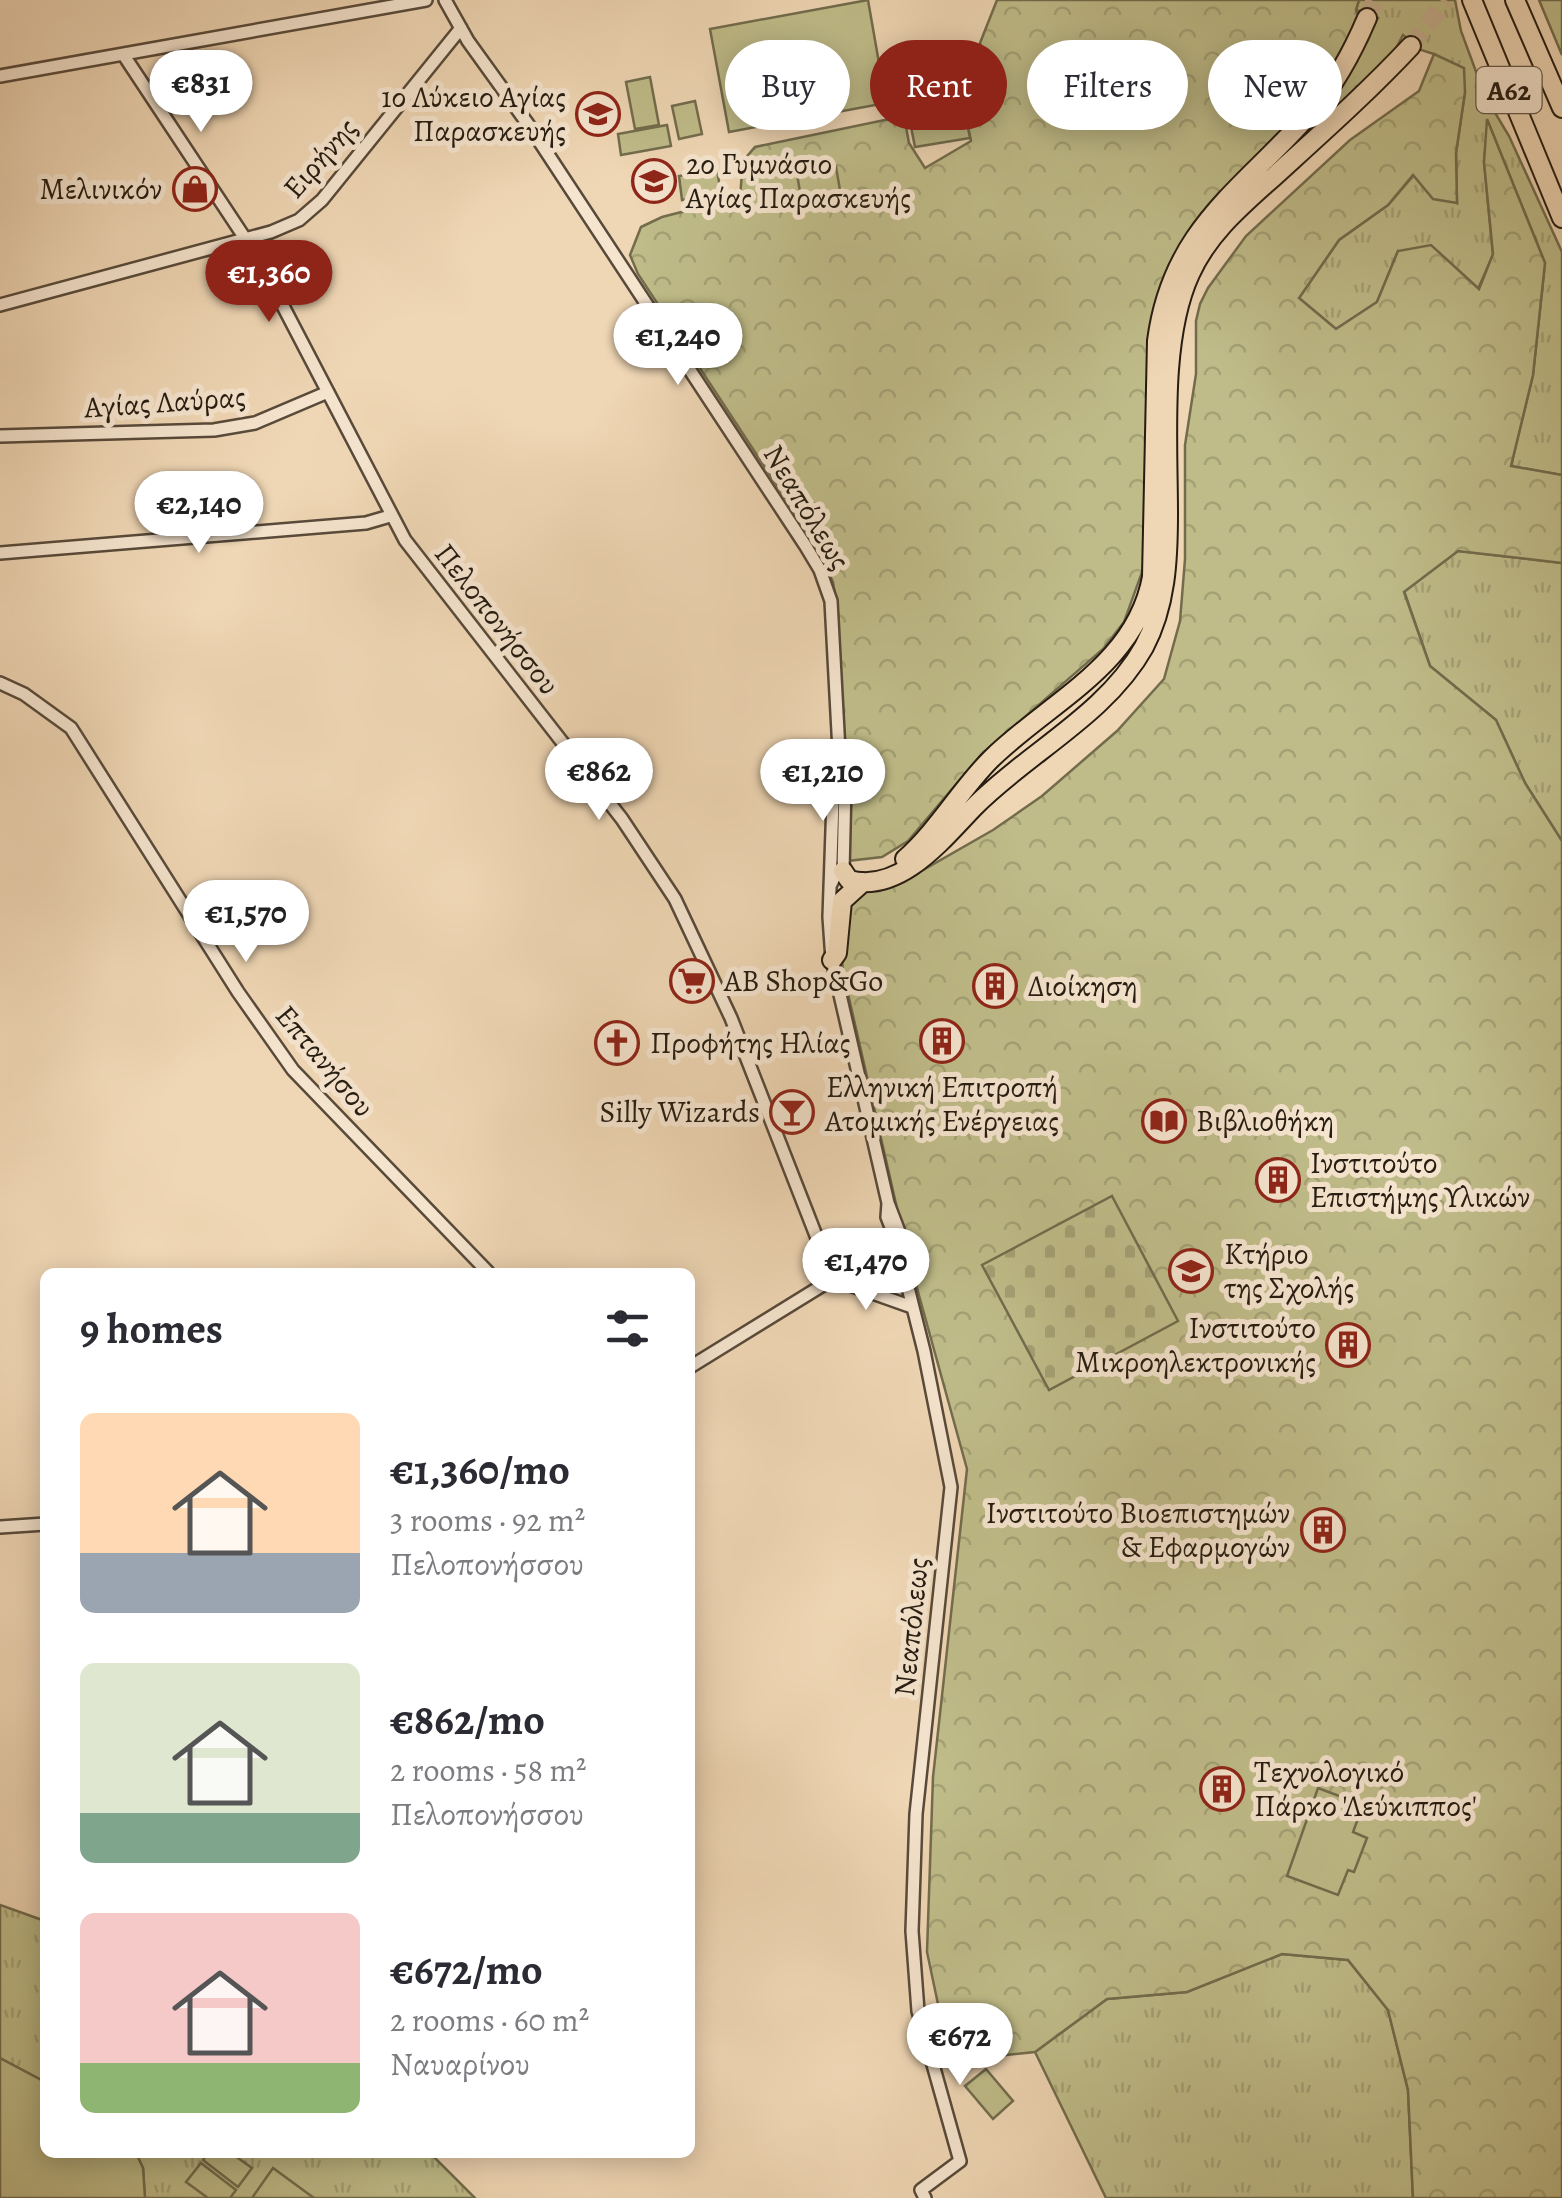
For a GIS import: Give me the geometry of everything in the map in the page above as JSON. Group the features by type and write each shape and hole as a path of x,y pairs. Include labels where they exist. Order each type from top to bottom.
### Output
{"highway":[{"name":"Α62","path":"1472,0 1562,218"},
{"name":"Α62","path":"1515,0 1562,108"},
{"path":"837,879 878,870 904,859 994,756 1106,663 1132,631 1146,602 1152,577 1157,349 1163,308 1174,274 1211,214 1324,96 1367,18"},
{"path":"837,879 863,882 890,877 920,859 996,785 1098,702 1134,662 1155,621 1165,578 1171,344 1179,303 1190,274 1222,226 1410,46"},
{"path":"832,960 838,953 842,901 863,882"}],"street":[{"path":"0,76 426,0"},
{"name":"Νεαπόλεως","path":"445,0 820,570 831,601 840,770"},
{"name":"Ειρήνης","path":"0,305 245,239 300,220 322,200 460,28"},
{"name":"Πελοπονήσσου","path":"123,54 245,239 390,516 444,594 622,819 676,898 730,1018 833,1279"},
{"name":"Αγίας Λαύρας","path":"0,436 224,428 272,417 328,392"},
{"path":"0,553 366,523 390,516"},
{"name":"Επτανήσου","path":"0,683 24,694 71,728 238,992 292,1070 484,1268"},
{"path":"837,879 845,799 840,770"},
{"path":"837,879 834,785 840,770"},
{"name":"Νεαπόλεως","path":"837,879 832,960 951,1487 916,1814 912,1930 915,1994 960,2161 923,2194"},
{"path":"695,1364 896,1240"},
{"path":"820,1246 863,1260"},
{"path":"833,1279 912,1308"},
{"path":"0,1527 40,1524"}],"green space":[{"path":"868,0 875,40 870,40 870,106 850,110 850,40 725,40 725,110 710,29"},
{"path":"997,0 1359,0 1358,15 1342,48 1342,40 1208,40 1208,130 1284,130 1211,205 1176,255 1145,564 1124,622 1103,649 980,756 908,841 882,857 847,861 838,614 833,582 818,548 638,274 630,255 641,227 662,217 740,197 743,161 755,147 870,123 870,130 907,130 909,143 925,168 971,141 969,130 1007,130 1007,40 981,40"},
{"path":"1359,0 1455,0 1461,31 1485,96 1509,136 1562,252 1562,475 1511,466 1533,375 1545,263 1488,122 1484,162 1493,255 1478,289 1398,251 1377,302 1336,329 1299,298 1339,240 1388,205 1414,175 1457,203 1456,153 1465,92 1434,54 1421,50 1403,35 1391,58 1342,103 1342,82 1378,18 1356,10"},
{"path":"1539,0 1562,0 1562,55"},
{"path":"1434,54 1464,68 1465,92 1456,153 1457,203 1433,199 1413,175 1388,205 1339,240 1299,298 1336,329 1377,302 1398,251 1431,245 1479,289 1493,254 1484,162 1487,119 1545,263 1533,375 1511,466 1562,475 1562,563 1458,551 1404,592 1430,666 1496,720 1525,783 1562,841 1562,2198 1413,2198 1408,2090 1388,2010 1348,1960 1282,1954 1187,1992 1107,1999 1035,2052 950,2061 927,1952 933,1777 967,1469 907,1252 841,955 851,896 916,874 993,830 1042,796 1117,731 1164,679 1180,621 1185,559 1185,445 1196,374 1196,321 1200,304 1246,236 1350,140 1419,91"},
{"path":"650,77 659,125 635,129 626,82"},
{"path":"695,101 702,134 679,139 672,106"},
{"path":"667,125 671,146 621,155 618,134"},
{"path":"912,130 968,130 970,138 915,147"},
{"path":"836,167 840,190 801,198 797,174"},
{"path":"717,170 721,193 682,200 679,176"},
{"path":"1458,551 1562,563 1562,841 1525,783 1496,720 1430,666 1404,591"},
{"path":"1112,1196 1178,1321 1049,1390 982,1265"},
{"path":"884,1255 890,1261 896,1290 851,1274"},
{"path":"1318,1788 1363,1805 1353,1832 1367,1838 1354,1872 1348,1870 1338,1895 1287,1876"},
{"path":"0,1905 40,1919 40,2079 0,2058"},
{"path":"1282,1954 1348,1960 1388,2010 1408,2090 1413,2198 1106,2198 1035,2052 1107,1999 1187,1992"},
{"path":"0,2058 40,2079 40,2158 138,2158 143,2168 145,2198 0,2198"},
{"path":"986,2069 1013,2101 993,2119 965,2086"},
{"path":"138,2158 435,2158 475,2198 145,2198"},
{"path":"238,2158 252,2168 238,2187 203,2160"},
{"path":"201,2163 236,2190 230,2198 208,2198 186,2182"},
{"path":"273,2168 314,2198 252,2198"}],"tunnel":[{"path":"1367,18 1375,0"},
{"path":"1411,46 1446,0"}],"place":[{"name":"1ο Λύκειο Αγίας Παρασκευής","path":"598,114"},
{"name":"2ο Γυμνάσιο Αγίας Παρασκευής","path":"654,181"},
{"name":"Μελινικόν","path":"195,189"},
{"name":"ΑΒ Shop&Go","path":"692,981"},
{"name":"Διοίκηση","path":"995,986"},
{"name":"Ελληνική Επιτροπή Ατομικής Ενέργειας","path":"942,1041"},
{"name":"Προφήτης Ηλίας","path":"617,1043"},
{"name":"Silly Wizards","path":"792,1112"},
{"name":"Βιβλιοθήκη","path":"1164,1121"},
{"name":"Ινστιτούτο Επιστήμης Υλικών","path":"1278,1180"},
{"name":"Κτήριο της Σχολής","path":"1191,1271"},
{"name":"Ινστιτούτο Μικροηλεκτρονικής","path":"1348,1345"},
{"name":"Ινστιτούτο Βιοεπιστημών & Εφαρμογών","path":"1323,1530"},
{"name":"Τεχνολογικό Πάρκο 'Λεύκιππος'","path":"1222,1789"}]}
